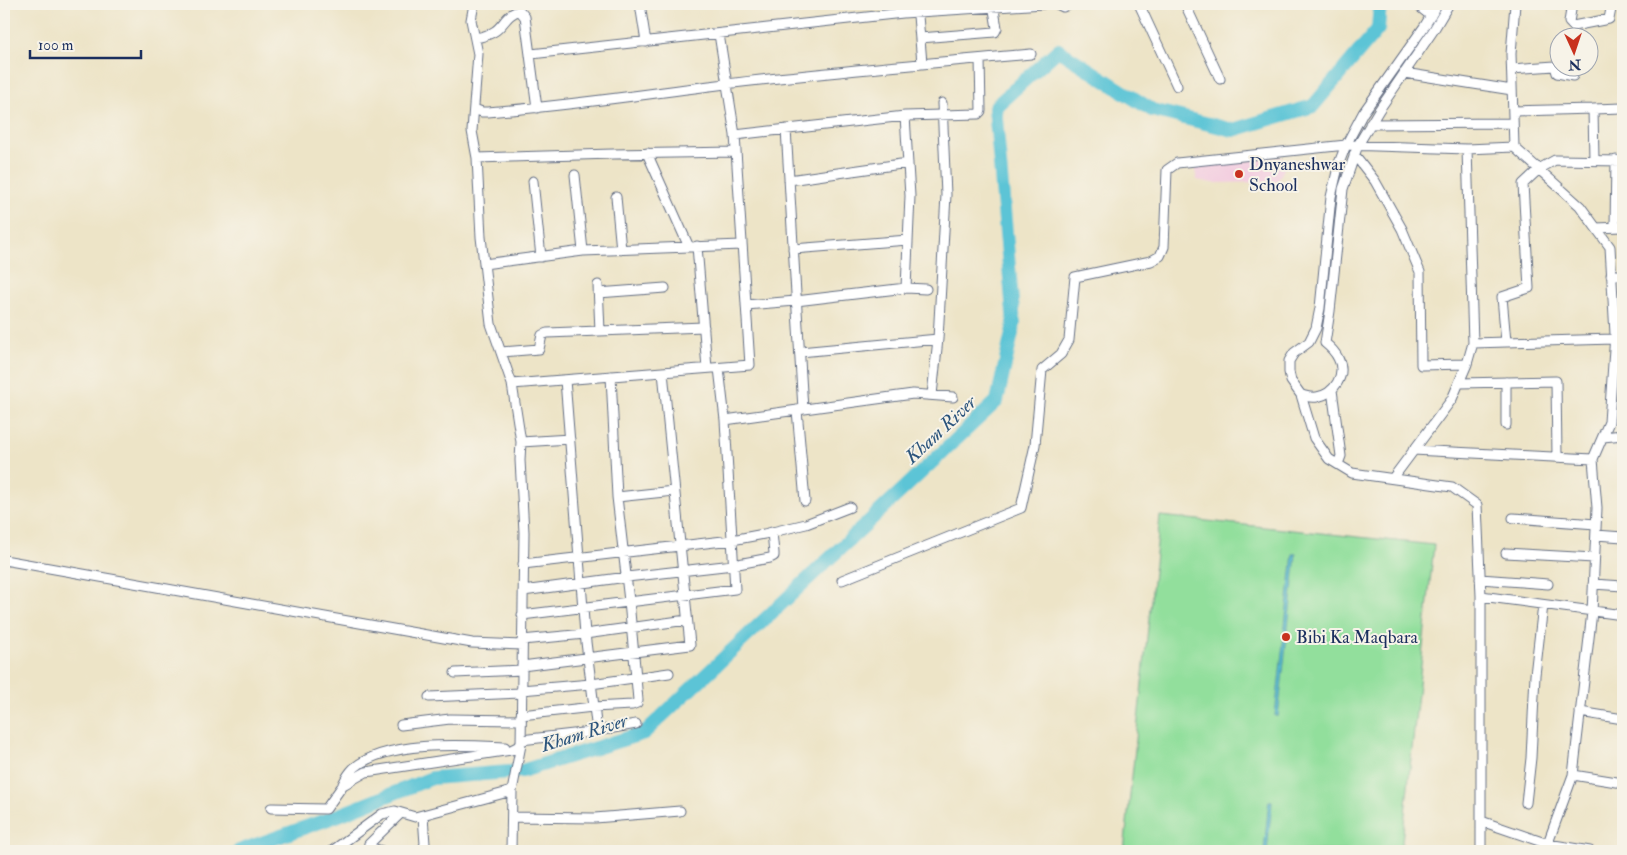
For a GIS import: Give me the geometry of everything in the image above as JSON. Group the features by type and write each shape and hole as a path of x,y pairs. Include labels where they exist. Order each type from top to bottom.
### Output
{"street":[{"path":"474,4 472,20 478,54 472,131 476,158 484,264 492,324 512,384 521,442 520,460 524,532 521,717 512,791 512,851"},
{"path":"640,4 646,42"},
{"path":"531,54 719,34 917,8 1043,4"},
{"path":"1057,4 1063,7 1071,4"},
{"path":"1139,4 1177,86"},
{"path":"1185,4 1220,79"},
{"path":"1416,4 1431,16"},
{"path":"1438,4 1363,113 1346,145 1339,163 1331,197 1320,308 1316,328 1309,342 1294,353 1289,361 1289,372 1291,381 1301,395 1314,438 1329,459 1352,472 1452,487 1477,505 1481,596 1481,851"},
{"path":"1325,343 1343,189 1354,154 1370,124 1449,4"},
{"path":"1514,147 1511,54 1515,4"},
{"path":"1572,4 1569,22 1573,26 1609,19 1612,4"},
{"path":"920,38 995,32 997,30 994,5"},
{"path":"917,8 922,63"},
{"path":"475,38 495,31 508,17 516,11 520,11 525,18 538,108"},
{"path":"512,384 750,366 735,135 719,34"},
{"path":"474,109 482,112 538,108 727,84 922,63 1031,54"},
{"path":"735,135 905,116 978,114 981,111 980,59"},
{"path":"1512,69 1550,66"},
{"path":"1404,73 1512,90"},
{"path":"932,396 938,338 946,195 942,103"},
{"path":"1513,110 1623,108"},
{"path":"1593,109 1594,160"},
{"path":"905,116 910,196 906,288"},
{"path":"1370,124 1513,123"},
{"path":"786,129 800,352 800,409 805,501"},
{"path":"842,580 1021,508 1035,444 1042,370 1061,354 1068,340 1076,277 1151,261 1160,256 1164,247 1167,170 1177,163 1346,145 1468,149 1514,147 1580,206 1610,247 1612,275 1614,339 1609,422 1593,459 1597,508 1592,612 1573,775 1547,847"},
{"path":"1393,478 1452,399 1468,364 1473,343 1468,149"},
{"path":"476,158 736,152"},
{"path":"646,153 693,246 704,327 707,368"},
{"path":"1354,154 1375,181 1402,229 1420,272 1421,365 1468,364"},
{"path":"1506,342 1502,297 1529,288 1523,184 1539,169 1555,160 1620,161 1619,227 1596,228"},
{"path":"789,180 908,163"},
{"path":"575,176 584,251"},
{"path":"533,181 541,257"},
{"path":"616,197 621,250"},
{"path":"793,248 908,240"},
{"path":"484,264 584,251 742,245"},
{"path":"1612,275 1623,275"},
{"path":"600,331 598,289 665,288"},
{"path":"746,305 906,288 926,290"},
{"path":"501,352 539,349 541,337 544,334 704,327"},
{"path":"800,352 938,338"},
{"path":"1473,343 1614,339"},
{"path":"1301,395 1318,396 1332,390 1340,377 1341,367 1339,359 1325,343 1309,342"},
{"path":"522,615 735,589 725,420 719,368"},
{"path":"455,672 522,668 689,646 663,372"},
{"path":"401,725 450,719 521,717 637,703 634,652 617,496 611,376"},
{"path":"565,380 585,634 596,731"},
{"path":"1460,383 1556,381 1557,457"},
{"path":"1506,382 1506,425"},
{"path":"1332,390 1341,456 1338,464"},
{"path":"725,420 913,394 953,397"},
{"path":"1603,437 1623,435"},
{"path":"521,442 570,439"},
{"path":"1413,450 1593,459"},
{"path":"617,496 674,492"},
{"path":"523,564 732,540 806,524 850,507"},
{"path":"1513,518 1596,524"},
{"path":"522,591 626,577 682,572 772,557 774,553 772,532"},
{"path":"1596,535 1623,537"},
{"path":"1506,552 1594,558"},
{"path":"4,560 472,644 522,643 687,620"},
{"path":"1480,579 1548,584"},
{"path":"1593,584 1623,586"},
{"path":"1481,596 1623,615"},
{"path":"1526,803 1531,758 1535,675 1543,605"},
{"path":"429,697 521,692 669,673"},
{"path":"1580,712 1623,719"},
{"path":"271,808 326,809 355,768 389,751 458,744 519,744 636,724"},
{"path":"343,785 366,772 511,750 519,744"},
{"path":"1573,775 1623,783"},
{"path":"332,851 382,814 395,811 415,817 422,816 512,791"},
{"path":"512,816 595,818 680,811"},
{"path":"382,851 372,848 369,844 400,813"},
{"path":"422,816 425,844 422,851"},
{"path":"1481,821 1547,847 1590,851"}],"shaded area":[{"name":"Dnyaneshwar School","path":"1282,157 1284,169 1277,182 1212,183 1197,180 1194,166"}],"green space":[{"name":"Bibi Ka Maqbara","path":"1160,516 1434,545 1401,851 1124,851"}],"water":[{"path":"1293,554 1296,554 1278,716 1275,716"},
{"path":"1269,801 1272,801 1267,851 1264,851"}],"waterway":[{"name":"Kham River","path":"239,851 334,817 432,778 522,771 644,733 997,401 1014,324 995,107 1058,50 1152,110 1233,130 1313,106 1378,29 1380,4"}],"place":[{"name":"Dnyaneshwar School","path":"1239,174"},
{"name":"Bibi Ka Maqbara","path":"1286,637"}]}
